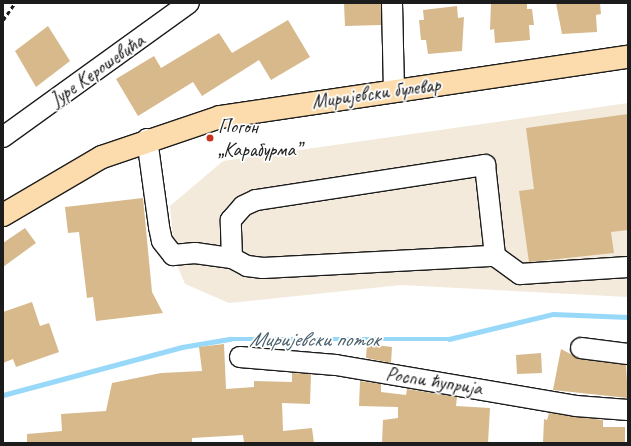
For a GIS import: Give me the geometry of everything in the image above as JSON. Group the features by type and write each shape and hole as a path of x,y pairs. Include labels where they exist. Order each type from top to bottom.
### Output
{"main road":[{"name":"Миријевски булевар","path":"3,215 80,168 147,139 246,111 628,57"}],"street":[{"name":"Јуре Керошевића","path":"3,137 189,3"},
{"path":"392,3 394,90"},
{"path":"147,139 159,227 167,250 173,255 196,253 232,258 247,266 263,268 495,256 520,274 628,267"},
{"path":"232,258 231,220 243,206 256,200 485,165 495,256"},
{"path":"581,348 628,354"},
{"name":"Роспи ћуприја","path":"240,357 336,365 576,406 628,410"}],"path":[{"path":"3,20 15,3"}],"shaded area":[{"path":"628,103 628,297 401,285 229,303 185,284 175,260 170,206 223,161"}],"building":[{"path":"344,3 381,3 381,25 345,26"},
{"path":"491,3 527,3 527,9 532,9 534,25 529,25 530,40 495,43 494,29 490,30"},
{"path":"556,3 600,3 601,14 596,15 597,32 562,34"},
{"path":"457,6 458,18 464,17 462,51 428,54 426,40 421,40 419,20 424,20 423,10"},
{"path":"288,20 310,57 271,80 259,60 202,96 193,82 138,116 116,79 154,56 161,68 219,33 232,53"},
{"path":"48,26 70,61 36,87 15,51"},
{"path":"628,114 628,230 611,232 614,253 529,262 519,191 534,189 526,128"},
{"path":"143,198 152,292 163,313 96,321 93,297 87,298 79,232 68,233 65,207"},
{"path":"25,228 36,243 3,267 3,243"},
{"path":"32,302 40,326 49,323 59,352 16,367 13,359 3,363 3,312"},
{"path":"224,344 226,389 254,387 254,381 292,382 292,373 311,374 310,404 282,403 283,431 312,428 314,443 244,443 243,435 192,438 192,443 27,443 27,434 62,431 61,414 106,411 112,383 161,373 202,371 199,347"},
{"path":"367,344 392,347 391,363 366,358"},
{"path":"561,349 580,359 626,365 628,398 553,390"},
{"path":"541,353 542,373 517,374 516,355"},
{"path":"360,381 381,384 381,392 406,395 407,389 457,397 456,406 490,408 488,443 382,443 383,420 398,418 398,407 359,406"},
{"path":"549,413 603,420 603,427 625,427 625,443 543,443 544,419 547,420"}],"waterway":[{"name":"Миријевски поток","path":"3,395 182,347 230,339 449,339 553,314 628,317"}],"place":[{"name":"Погон „Карабурма”","path":"210,138"}]}
